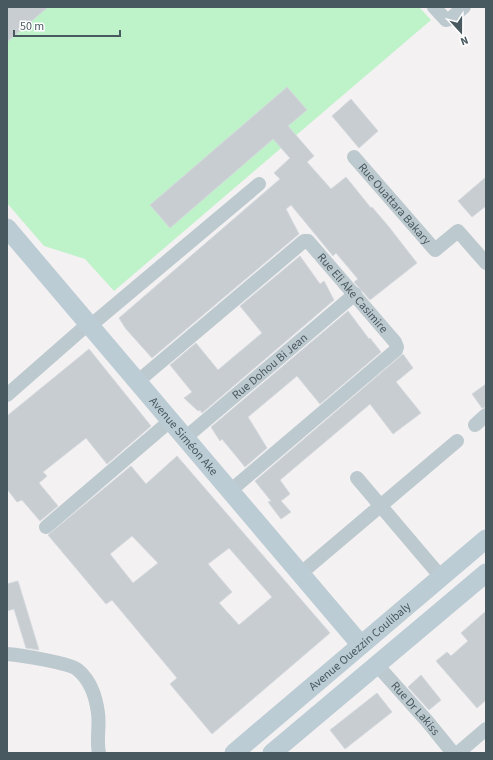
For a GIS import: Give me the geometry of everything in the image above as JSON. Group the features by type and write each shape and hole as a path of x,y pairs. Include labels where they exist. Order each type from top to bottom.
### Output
{"street":[{"path":"434,7 446,20 450,19 464,7"},
{"name":"Rue Ouattara Bakary","path":"354,157 435,250 458,231 486,263"},
{"path":"7,394 259,184"},
{"name":"Avenue Siméon Ake","path":"7,228 361,645"},
{"name":"Rue Eli Ake Casimire","path":"137,382 304,241 308,241 355,294 395,342 397,347 396,350 230,491"},
{"name":"Rue Dohou Bi Jean","path":"185,438 355,294"},
{"path":"475,425 486,416"},
{"path":"46,527 170,421"},
{"path":"300,574 457,441"},
{"path":"357,478 442,576"},
{"name":"Avenue Ouezzin Coulibaly","path":"234,753 486,539"},
{"path":"272,753 486,573"},
{"path":"7,654 34,657 77,668 89,682 96,699 99,753"},
{"name":"Rue Dr Lakiss","path":"377,665 427,721 453,753"},
{"path":"458,753 486,729"}],"green space":[{"path":"7,7 419,7 431,20 114,291 85,259 44,246 7,203"}],"building":[{"path":"7,7 48,7 7,42"},
{"path":"287,87 307,110 288,126 314,156 307,162 331,189 346,177 371,208 372,207 389,227 417,263 370,300 354,282 358,279 336,253 333,256 291,205 286,209 299,234 152,358 126,329 119,318 280,179 274,173 290,158 273,139 170,228 150,205"},
{"path":"351,99 378,131 359,148 332,116"},
{"path":"486,177 486,206 472,217 458,201"},
{"path":"300,256 320,284 324,281 334,300 202,413 200,410 198,411 184,398 192,392 170,365 196,343 218,370 262,333 240,306"},
{"path":"348,311 381,352 320,404 297,376 248,417 267,448 245,467 222,439 220,441 211,427"},
{"path":"89,349 151,426 107,464 86,438 43,472 47,476 39,483 58,506 40,521 22,500 17,502 7,489 7,416"},
{"path":"403,354 413,368 396,382 421,413 393,434 370,404 280,480 290,494 281,501 291,512 281,519 268,502 271,501 255,481"},
{"path":"486,384 486,407 482,408 472,394"},
{"path":"177,456 330,633 212,734 170,684 177,678 112,600 106,604 48,535 131,466 146,484","holes":["132,536 158,563 133,583 110,554","229,548 272,597 239,625 219,603 232,592 208,564"]},
{"path":"18,581 39,650 26,648 14,609 7,611 7,584"},
{"path":"486,611 486,700 477,708 436,661 447,652 451,656 468,641 461,633"},
{"path":"421,675 441,700 429,710 408,687"},
{"path":"377,693 392,712 345,749 330,730"}]}
